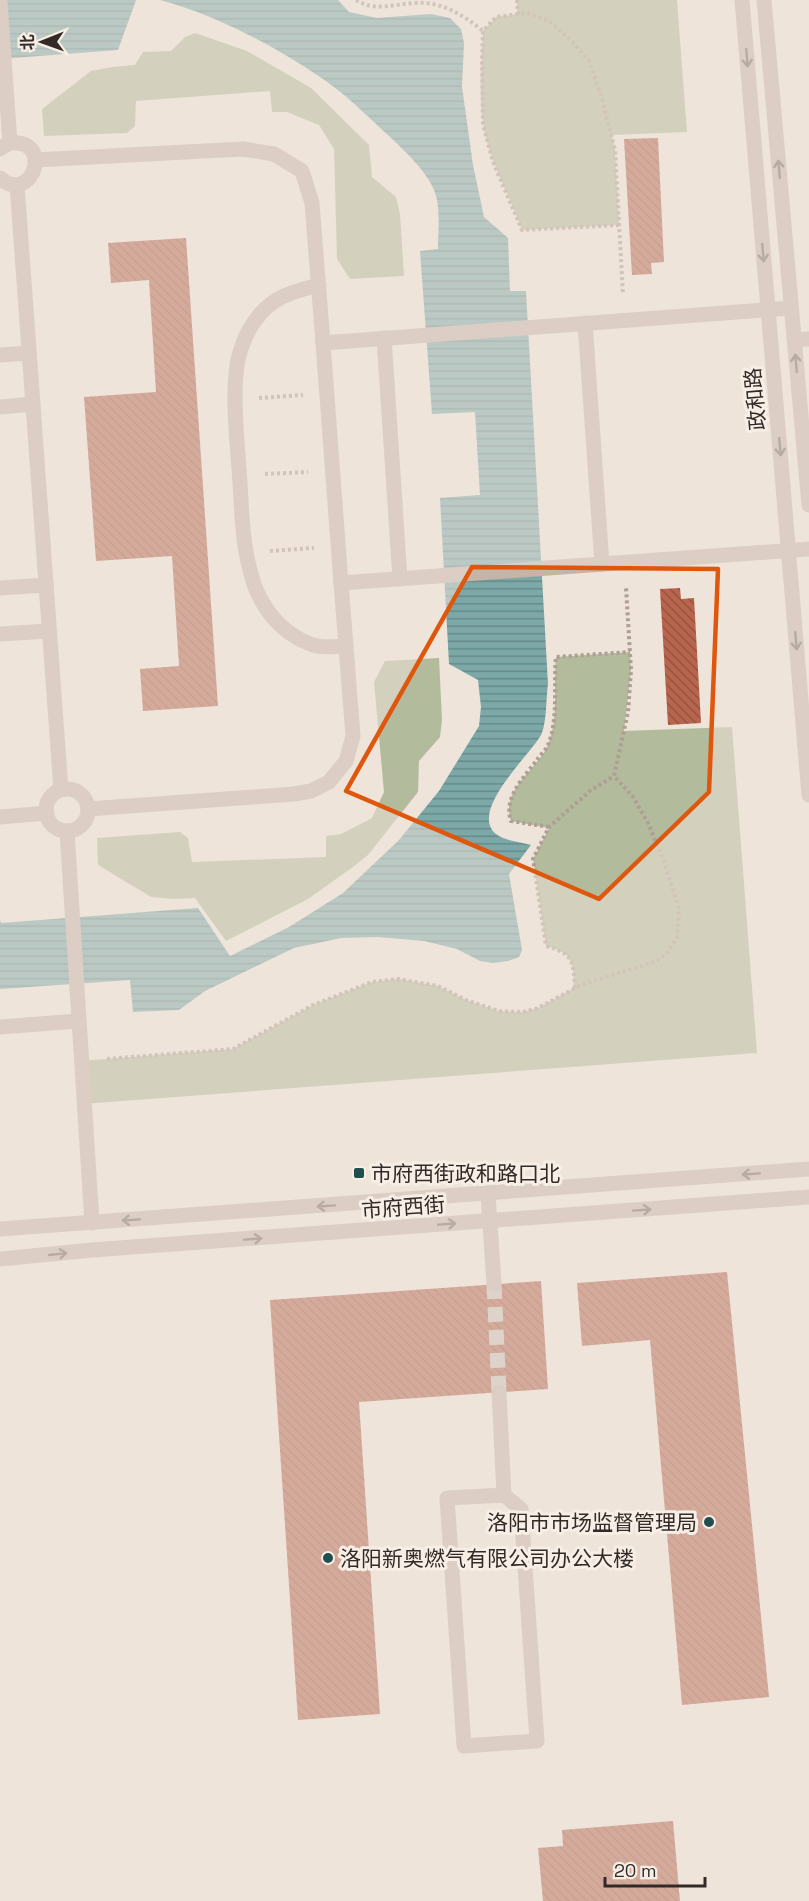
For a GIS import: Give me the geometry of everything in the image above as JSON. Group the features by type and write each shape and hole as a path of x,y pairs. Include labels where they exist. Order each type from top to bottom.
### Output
{"street":[{"name":"政和路","path":"742,0 809,795"},
{"name":"政和路","path":"764,0 791,308 801,340 809,496"},
{"path":"0,2 4,62 5,146 23,144 29,148 35,160 33,174 23,183 10,184 0,178"},
{"path":"35,160 243,149 274,154 302,171 312,203 319,285 353,736 346,761 329,782 311,791 88,809"},
{"path":"17,184 61,790"},
{"path":"319,285 287,293 270,305 254,322 244,343 236,371 235,400 240,476 246,552 252,580 266,607 280,625 299,639 317,646 346,646"},
{"path":"323,343 791,308"},
{"path":"585,323 602,564"},
{"path":"384,338 400,579"},
{"path":"0,355 29,353"},
{"path":"0,407 33,404"},
{"path":"341,583 809,549"},
{"path":"0,588 46,585"},
{"path":"0,634 49,631"},
{"path":"61,790 77,792 87,802 88,809 85,822 74,830 67,831 54,827 47,813 48,802 61,790"},
{"path":"0,817 47,813"},
{"path":"67,831 92,1223"},
{"path":"0,1028 78,1021"},
{"name":"市府西街","path":"0,1229 809,1169"},
{"path":"488,1194 494,1284"},
{"name":"市府西街","path":"0,1259 92,1250 809,1197"},
{"path":"499,1392 504,1495 521,1509 537,1741 464,1746 447,1498 504,1495"}],"path":[{"path":"356,0 364,5 387,8 431,3 463,15 483,31"},
{"path":"517,0 518,15"},
{"path":"619,225 522,230 493,162 483,124 483,31 496,17 528,14 549,21 590,61 615,150 619,225 624,320"},
{"path":"235,400 293,396"},
{"path":"240,476 299,472"},
{"path":"246,552 303,549"},
{"path":"574,988 574,964 563,951 546,946 533,859 549,827 591,790 614,776 627,712 631,670 624,563"},
{"path":"549,827 511,821 508,813 512,795 548,746 553,721 556,657 630,652"},
{"path":"80,1061 233,1049 313,1005 372,982 398,979 438,986 466,1000 499,1011 523,1012 538,1008 574,988 595,980 657,961 668,952 677,937 679,909 664,861 648,823 633,797 614,776"}],"highlighted area":[{"path":"472,567 718,569 709,792 599,899 346,791"}],"green space":[{"path":"517,0 677,0 687,132 612,135 615,150 619,225 522,230 489,150 483,125 481,99 483,31 496,17 517,14"},
{"path":"195,33 247,51 311,88 369,145 372,177 396,197 400,214 404,276 350,279 337,259 334,149 319,125 287,112 272,112 270,91 136,101 135,126 127,133 44,136 42,109 91,71 135,65 143,52 171,51 185,37"},
{"path":"630,652 631,670 624,731 732,727 757,1053 83,1104 80,1061 233,1049 313,1005 372,982 398,979 438,986 466,1000 499,1011 523,1012 538,1008 574,988 570,960 562,952 546,946 533,859 549,828 511,821 509,810 515,789 548,745 555,713 556,657"},
{"path":"439,658 442,720 440,737 419,761 418,792 368,855 308,899 226,941 195,898 151,897 98,865 97,838 180,832 188,838 192,862 326,857 326,836 341,834 372,818 384,792 374,682 385,661"}],"water":[{"path":"0,0 136,0 118,50 0,59"},
{"path":"160,0 338,0 349,12 377,18 431,14 450,18 461,29 464,43 462,87 473,165 484,217 508,238 510,291 526,291 548,684 541,735 495,798 489,824 496,834 508,840 531,845 509,874 522,950 519,957 493,963 480,961 457,949 424,941 378,937 341,938 294,948 205,991 179,1010 133,1012 130,980 0,989 0,920 1,923 198,908 230,956 289,927 343,893 399,840 439,791 479,726 481,707 478,680 449,664 440,498 480,495 475,412 432,414 420,251 438,249 438,211 431,183 408,155 355,104 299,63 241,31 181,6"}],"building":[{"path":"658,138 664,262 651,263 652,274 632,275 624,139"},
{"path":"186,238 218,706 143,711 140,669 179,666 172,556 96,561 84,397 156,392 149,280 111,283 108,243"},
{"path":"680,588 681,599 694,598 701,723 668,725 660,589"},
{"name":"洛阳市市场监督管理局","path":"727,1272 769,1697 682,1705 650,1340 582,1346 577,1283"},
{"name":"洛阳新奥燃气有限公司办公大楼","path":"541,1281 548,1389 359,1402 380,1714 298,1720 270,1300"},
{"path":"673,1821 680,1901 543,1901 538,1848 563,1846 562,1830"}],"tunnel":[{"path":"494,1284 499,1392"}],"place":[{"name":"市府西街政和路口北","path":"359,1173"},
{"name":"洛阳市市场监督管理局","path":"709,1522"},
{"name":"洛阳新奥燃气有限公司办公大楼","path":"328,1558"}]}
